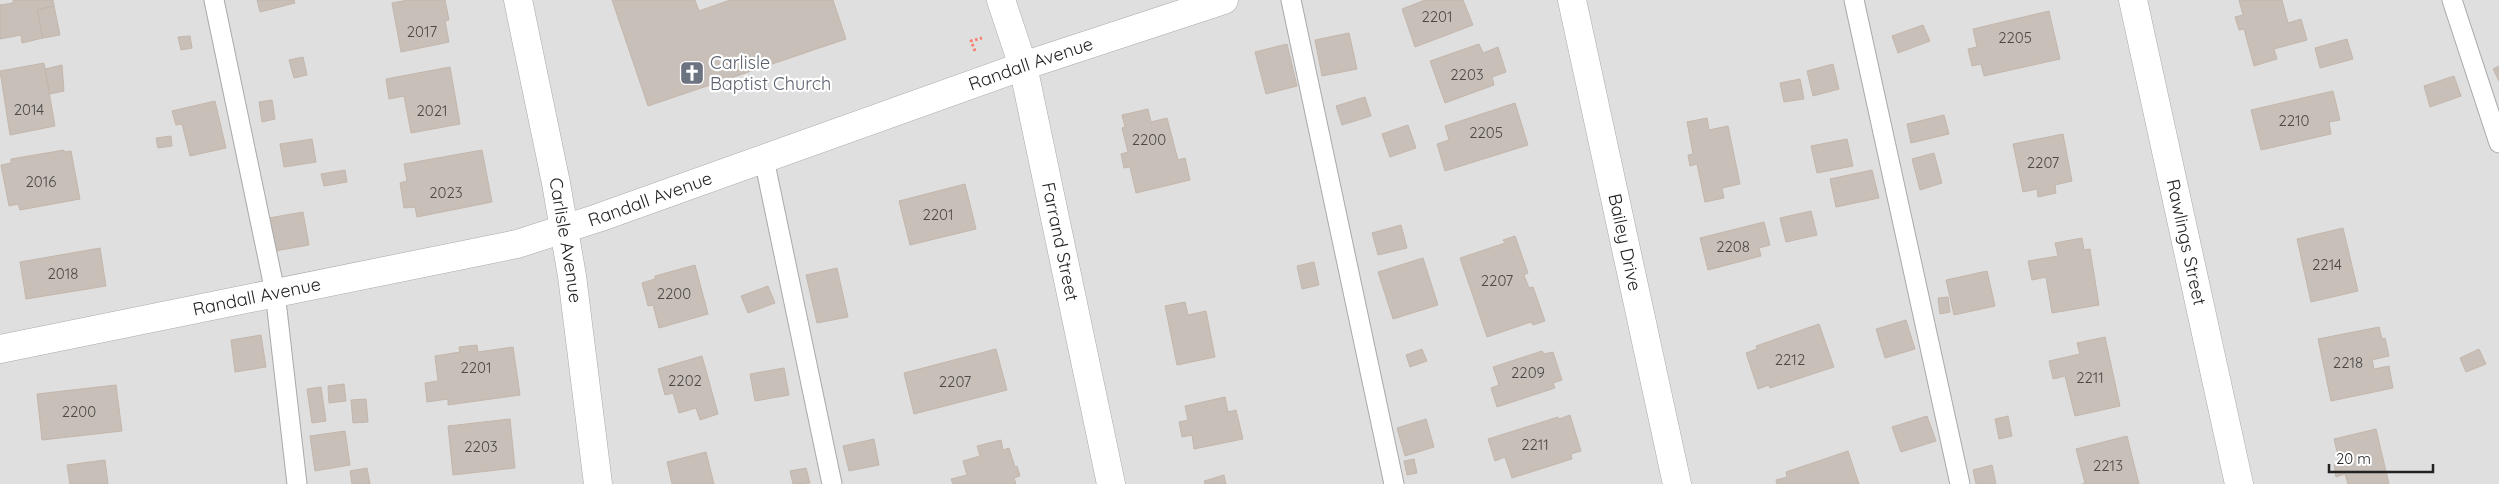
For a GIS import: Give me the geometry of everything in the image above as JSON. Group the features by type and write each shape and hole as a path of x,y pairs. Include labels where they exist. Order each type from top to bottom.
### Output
{"street":[{"name":"Carlisle Avenue","path":"518,0 572,276 598,484"},
{"name":"Farrand Street","path":"1001,0 1023,66 1111,484"},
{"name":"Randall Avenue","path":"0,349 517,244 563,230 1023,66 1224,0"},
{"name":"Bailey Drive","path":"1572,0 1677,484"},
{"name":"Rawlings Street","path":"2133,0 2239,484"}],"lane":[{"path":"214,0 275,292 297,484"},
{"path":"1291,0 1394,484"},
{"path":"1854,0 1960,484"},
{"path":"2452,0 2499,143"},
{"path":"764,159 832,484"}],"shaded area":[{"path":"0,0 2499,0 2499,484 0,484"}],"building":[{"path":"13,0 53,0 54,6 37,10 43,38 22,43 21,35 0,39 0,5 13,3"},
{"path":"257,0 294,0 295,3 260,12"},
{"path":"408,0 445,0 449,20 445,21 449,42 401,52 392,3"},
{"name":"Carlisle Baptist Church","path":"612,0 695,0 699,11 730,0 833,0 846,39 648,106"},
{"path":"1425,0 1463,0 1473,25 1415,47 1402,9"},
{"path":"2239,0 2282,0 2288,23 2301,19 2307,40 2274,49 2277,59 2254,66 2244,29 2239,30 2235,17 2243,15"},
{"path":"54,6 60,35 43,38 37,10"},
{"path":"2049,11 2060,59 1984,76 1981,64 1972,66 1968,49 1977,47 1973,29"},
{"path":"1923,25 1930,41 1898,53 1892,36"},
{"path":"1349,33 1357,69 1322,76 1315,40"},
{"path":"190,36 192,48 181,50 178,37"},
{"path":"2347,39 2353,59 2320,68 2315,48"},
{"path":"1287,44 1297,86 1266,94 1255,52"},
{"path":"1479,44 1483,53 1498,47 1506,72 1492,77 1494,85 1445,103 1430,61"},
{"path":"303,57 307,75 294,78 289,60"},
{"path":"44,63 55,126 10,135 0,71"},
{"path":"1833,64 1839,89 1813,96 1807,71"},
{"path":"62,65 64,91 50,94 45,69"},
{"path":"2499,66 2499,81 2493,69"},
{"path":"450,67 460,124 411,133 404,96 389,99 386,79"},
{"path":"2454,76 2461,96 2430,107 2424,86"},
{"path":"1800,79 1804,99 1784,102 1780,83"},
{"path":"2333,91 2340,120 2329,122 2331,134 2261,150 2251,110"},
{"path":"1365,97 1371,116 1342,125 1336,106"},
{"path":"272,100 275,119 262,122 259,102"},
{"path":"215,101 226,148 190,156 182,124 176,125 172,111"},
{"path":"1515,103 1528,145 1445,171 1437,144 1449,140 1445,126"},
{"path":"1148,109 1151,122 1167,118 1178,160 1185,158 1190,180 1136,193 1130,167 1124,168 1121,154 1128,152 1122,128 1125,127 1122,115"},
{"path":"1944,115 1949,134 1911,143 1907,124"},
{"path":"1707,118 1709,130 1728,126 1740,184 1722,188 1724,198 1705,202 1697,164 1690,166 1688,155 1693,154 1687,122"},
{"path":"1408,125 1416,148 1390,157 1382,134"},
{"path":"2063,134 2072,181 2055,185 2056,193 2038,197 2037,189 2023,192 2013,144"},
{"path":"171,136 172,146 158,148 156,138"},
{"path":"312,139 316,162 284,167 280,144"},
{"path":"1847,139 1853,166 1817,173 1811,146"},
{"path":"64,150 64,152 71,151 80,199 20,210 18,204 9,206 1,165 11,163 11,159"},
{"path":"482,150 492,202 417,217 415,207 404,208 400,183 407,181 404,164"},
{"path":"1934,153 1942,183 1920,190 1912,159"},
{"path":"345,170 347,182 324,186 321,174"},
{"path":"1872,170 1879,198 1836,207 1830,179"},
{"path":"965,184 976,229 910,245 899,201"},
{"path":"1811,211 1817,235 1786,242 1780,218"},
{"path":"303,212 309,245 275,251 269,218"},
{"path":"1764,222 1770,245 1759,248 1761,256 1708,270 1700,238"},
{"path":"1401,225 1407,248 1378,255 1372,233"},
{"path":"2343,228 2358,291 2311,302 2297,239"},
{"path":"1515,236 1528,273 1524,275 1529,288 1533,287 1545,321 1533,325 1531,322 1487,337 1460,258 1505,243 1503,240"},
{"path":"2082,238 2084,250 2090,249 2099,305 2052,313 2046,277 2032,280 2028,261 2058,256 2055,243"},
{"path":"100,248 106,286 26,299 20,262"},
{"path":"1423,258 1438,305 1393,319 1378,272"},
{"path":"1314,262 1319,285 1302,289 1297,266"},
{"path":"695,265 708,314 659,328 653,305 648,306 642,283 655,279 655,276"},
{"path":"837,268 848,317 817,323 806,275"},
{"path":"1987,271 1995,306 1954,315 1946,280"},
{"path":"768,286 775,303 748,313 741,296"},
{"path":"1948,297 1950,312 1940,314 1938,298"},
{"path":"1185,302 1188,315 1206,311 1215,357 1177,365 1165,306"},
{"path":"1906,320 1915,349 1885,358 1876,329"},
{"path":"1819,324 1834,367 1770,388 1769,385 1758,389 1746,353 1757,349 1756,346"},
{"path":"2379,327 2382,339 2385,338 2389,356 2372,360 2374,369 2389,366 2393,388 2331,401 2318,339"},
{"path":"261,335 266,367 235,372 231,340"},
{"path":"2105,337 2120,406 2075,416 2065,376 2053,379 2049,361 2080,354 2077,343"},
{"path":"477,345 478,352 513,347 520,395 448,405 448,399 427,402 425,383 438,381 435,356 460,352 459,347"},
{"path":"996,349 1007,390 914,414 904,373"},
{"path":"1422,349 1427,361 1410,367 1406,355"},
{"path":"2479,349 2486,364 2466,372 2460,358"},
{"path":"1542,351 1544,354 1553,352 1562,380 1553,383 1555,388 1497,407 1491,388 1499,385 1493,367"},
{"path":"702,356 718,414 700,420 696,408 679,413 673,393 665,395 658,369"},
{"path":"784,368 789,395 755,401 750,374"},
{"path":"344,384 346,401 329,403 328,386"},
{"path":"116,385 122,431 42,440 37,394"},
{"path":"321,387 326,421 312,423 307,389"},
{"path":"1225,397 1228,412 1236,410 1243,439 1194,449 1192,435 1182,437 1179,422 1188,420 1185,406"},
{"path":"366,399 368,422 353,423 351,400"},
{"path":"1570,415 1581,451 1571,454 1572,459 1512,478 1505,457 1495,461 1488,439"},
{"path":"1927,416 1936,441 1901,452 1892,427"},
{"path":"2008,416 2012,436 1999,439 1995,419"},
{"path":"510,419 515,468 453,475 448,426"},
{"path":"1426,419 1434,447 1405,456 1397,428"},
{"path":"2376,429 2389,484 2348,484 2345,474 2336,477 2334,465 2340,464 2334,439"},
{"path":"345,431 350,465 315,471 310,436"},
{"path":"2127,436 2139,484 2082,484 2085,483 2076,449"},
{"path":"874,439 879,465 849,471 843,446"},
{"path":"1001,440 1003,450 1009,448 1015,467 1017,466 1020,476 1014,478 1016,484 953,484 951,479 967,475 963,461 980,456 977,446"},
{"path":"1848,451 1859,484 1777,484 1776,480 1787,477 1786,472"},
{"path":"706,452 714,484 672,484 667,462"},
{"path":"1414,459 1417,473 1407,475 1404,461"},
{"path":"105,460 108,484 70,484 67,465"},
{"path":"1992,465 1996,484 1976,484 1973,470"},
{"path":"367,468 370,484 352,484 350,471"},
{"path":"806,468 810,483 793,484 790,471"},
{"path":"1224,475 1226,484 1205,484 1204,481"}],"place":[{"name":"Carlisle Baptist Church","path":"692,73"}]}
